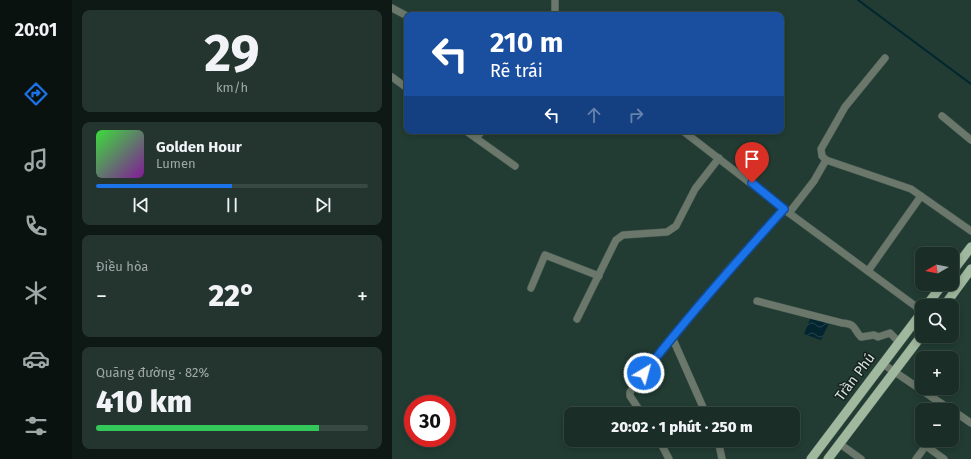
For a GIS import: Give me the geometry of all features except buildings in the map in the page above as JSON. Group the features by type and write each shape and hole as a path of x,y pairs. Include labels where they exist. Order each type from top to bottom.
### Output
{"main road":[{"path":"959,263 971,247"},
{"path":"949,299 971,269"},
{"path":"931,299 938,291"},
{"name":"Trần Phú","path":"811,459 915,320"},
{"name":"Trần Phú","path":"828,459 916,343"}],"street":[{"path":"554,12 555,0"},
{"path":"392,8 404,14"},
{"path":"885,58 845,107 826,138 821,149 822,156 826,160 911,189 971,231"},
{"path":"392,77 404,86"},
{"path":"942,116 971,140"},
{"path":"470,134 515,166"},
{"path":"476,138 479,134"},
{"path":"687,134 787,211 915,306"},
{"path":"578,319 612,247 619,238 623,235 666,232 676,226 695,189 719,158"},
{"path":"637,407 630,396 630,392 672,337 729,269 787,211 814,181 826,160"},
{"path":"868,271 921,196"},
{"path":"531,288 545,255 599,276"},
{"path":"757,300 850,324 855,327 861,337 874,335 878,337 890,333 899,342"},
{"path":"672,337 703,407"},
{"path":"883,364 941,403"},
{"path":"959,415 971,423"},
{"path":"840,444 861,459"},
{"path":"663,447 669,459"},
{"path":"719,447 722,459"},
{"path":"916,459 925,447"},
{"path":"932,447 944,459"}],"water":[{"path":"811,317 829,323 821,340 804,334"}],"waterway":[{"path":"858,0 971,84"}],"route":[{"path":"644,373 729,269 784,209 752,183"}]}
